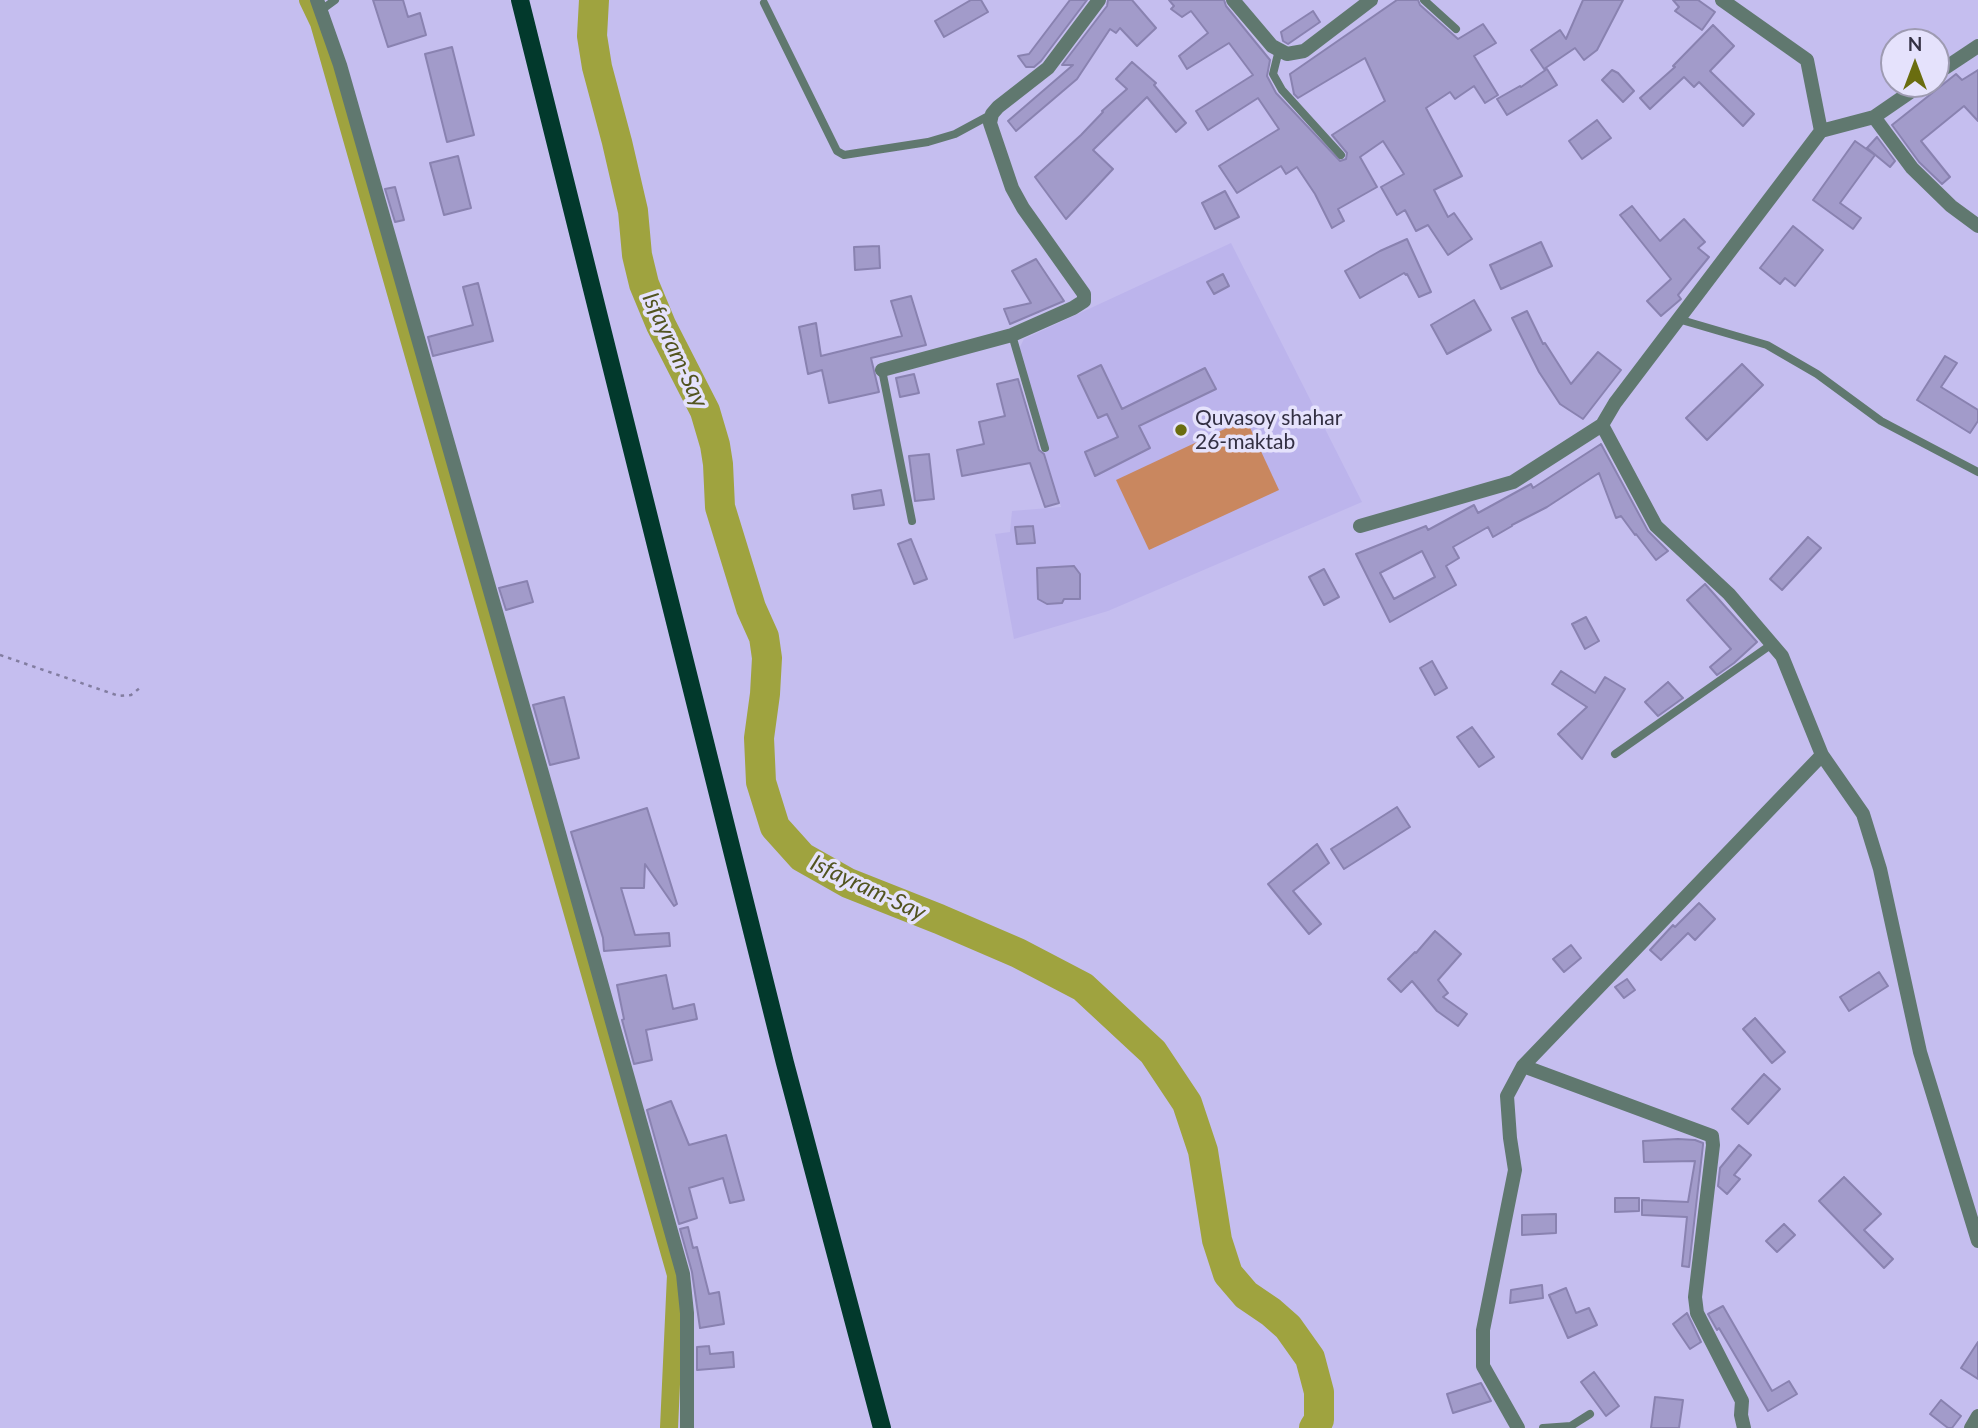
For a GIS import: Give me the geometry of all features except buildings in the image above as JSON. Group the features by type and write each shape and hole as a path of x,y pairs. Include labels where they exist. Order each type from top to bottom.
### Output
{"main road":[{"path":"520,0 785,1063 882,1428"}],"street":[{"path":"882,370 1012,335 1084,301 1084,295 1012,188 990,122 992,114 1048,68 1100,0"},
{"path":"1233,0 1272,47 1287,54 1304,51 1371,0"},
{"path":"1722,0 1807,60 1821,131"},
{"path":"318,5 340,65 683,1274 687,1312 687,1428"},
{"path":"1950,65 1978,46"},
{"path":"1360,526 1513,482 1602,425 1615,402 1821,131 1874,117 1902,98"},
{"path":"1874,117 1912,168 1951,206 1978,226"},
{"path":"1602,425 1656,526 1729,594 1782,656 1822,755 1863,814 1880,869 1920,1052 1978,1241"},
{"path":"1518,1428 1483,1366 1483,1330 1515,1170 1507,1096 1523,1066 1822,755"},
{"path":"1523,1066 1712,1136 1695,1297 1696,1312 1742,1401 1744,1428"},
{"path":"1970,1428 1978,1416"}],"lane":[{"path":"318,5 335,0"},
{"path":"1424,0 1456,29"},
{"path":"764,3 837,151 844,155 928,142 955,134 992,114"},
{"path":"1279,50 1273,74 1282,90 1341,155"},
{"path":"1678,319 1767,345 1817,374 1881,421 1978,471"},
{"path":"1012,335 1045,448"},
{"path":"882,370 912,521"},
{"path":"1615,754 1772,644"},
{"path":"1543,1428 1571,1426 1590,1414"}],"path":[{"path":"0,655 118,696 131,695 141,687"}],"shaded area":[{"name":"Quvasoy shahar 26-maktab","path":"1231,243 1362,502 1108,611 1014,639 995,534 1010,532 1012,511 1061,507 1015,357 1024,339"},
{"path":"1246,419 1279,490 1149,550 1116,480"}],"waterway":[{"path":"308,0 319,23 676,1275 669,1428"},
{"name":"Isfayram-Say","path":"594,0 592,36 597,67 633,211 637,255 644,284 661,325 705,411 718,464 720,507 751,608 764,637 767,658 759,738 761,782 775,827 802,857 848,883 1018,953 1083,987 1153,1052 1187,1103 1203,1151 1217,1240 1228,1274 1246,1295 1288,1327 1310,1358 1319,1392 1319,1420 1314,1428"}],"place":[{"name":"Quvasoy shahar 26-maktab","path":"1181,430"}]}
